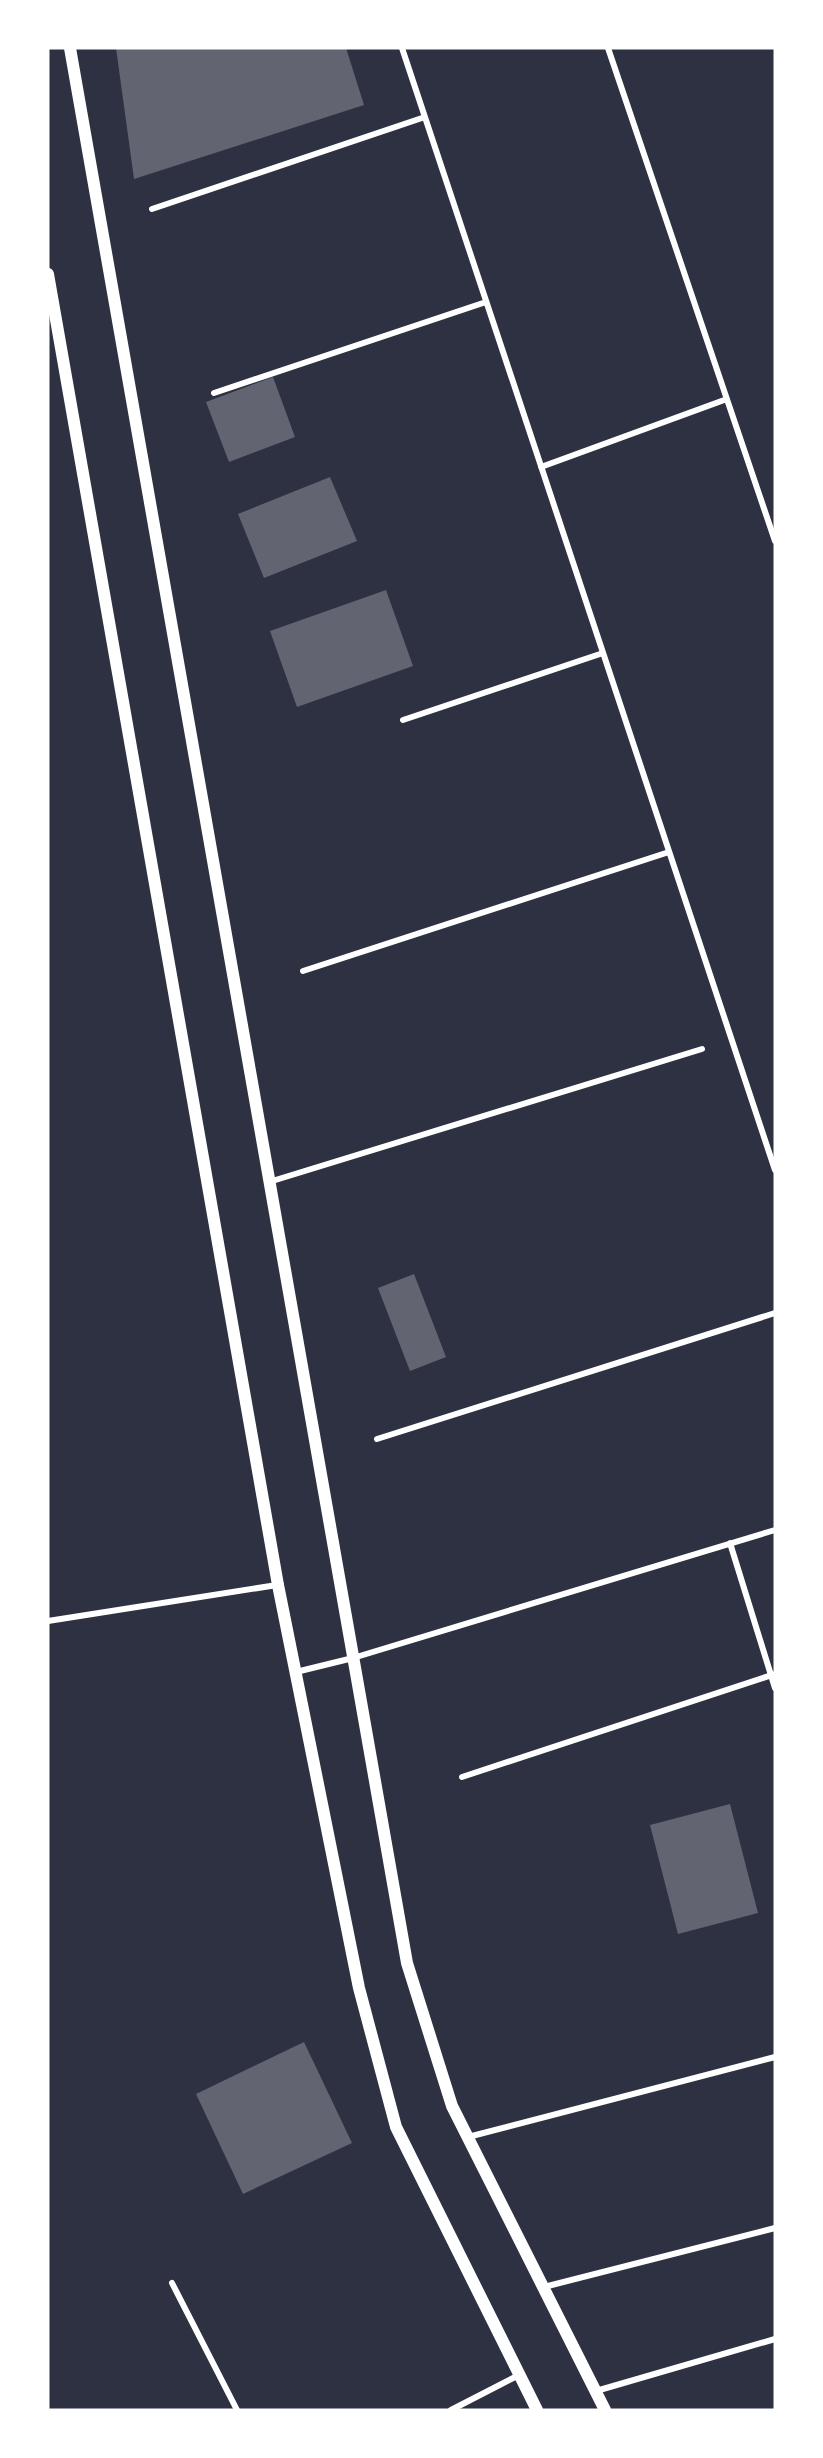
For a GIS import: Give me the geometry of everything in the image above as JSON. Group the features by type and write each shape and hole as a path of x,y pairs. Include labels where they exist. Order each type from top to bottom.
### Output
{"main road":[{"path":"69,48 407,1963 452,2106 605,2410"},
{"path":"48,274 278,1585 359,1988 396,2127 537,2410"}],"street":[{"path":"402,48 775,1170"},
{"path":"608,48 775,541"},
{"path":"152,209 425,117"},
{"path":"214,393 486,302"},
{"path":"541,467 727,399"},
{"path":"403,720 603,653"},
{"path":"303,971 669,852"},
{"path":"269,1182 702,1049"},
{"path":"377,1439 775,1313"},
{"path":"296,1672 353,1658 775,1530"},
{"path":"730,1544 773,1675 775,1688"},
{"path":"48,1621 278,1585"},
{"path":"462,1777 773,1675"},
{"path":"468,2137 775,2056"},
{"path":"543,2287 775,2228"},
{"path":"172,2283 237,2410"},
{"path":"596,2391 775,2339"},
{"path":"451,2410 519,2375"}],"building":[{"path":"116,48 346,48 364,105 134,179"},
{"path":"273,377 295,437 229,462 206,402"},
{"path":"330,477 357,541 264,578 238,514"},
{"path":"386,590 413,666 297,707 270,631"},
{"path":"414,1274 446,1357 410,1371 378,1288"},
{"path":"730,1804 758,1913 678,1934 650,1825"},
{"path":"304,2042 352,2143 243,2194 196,2094"}]}
